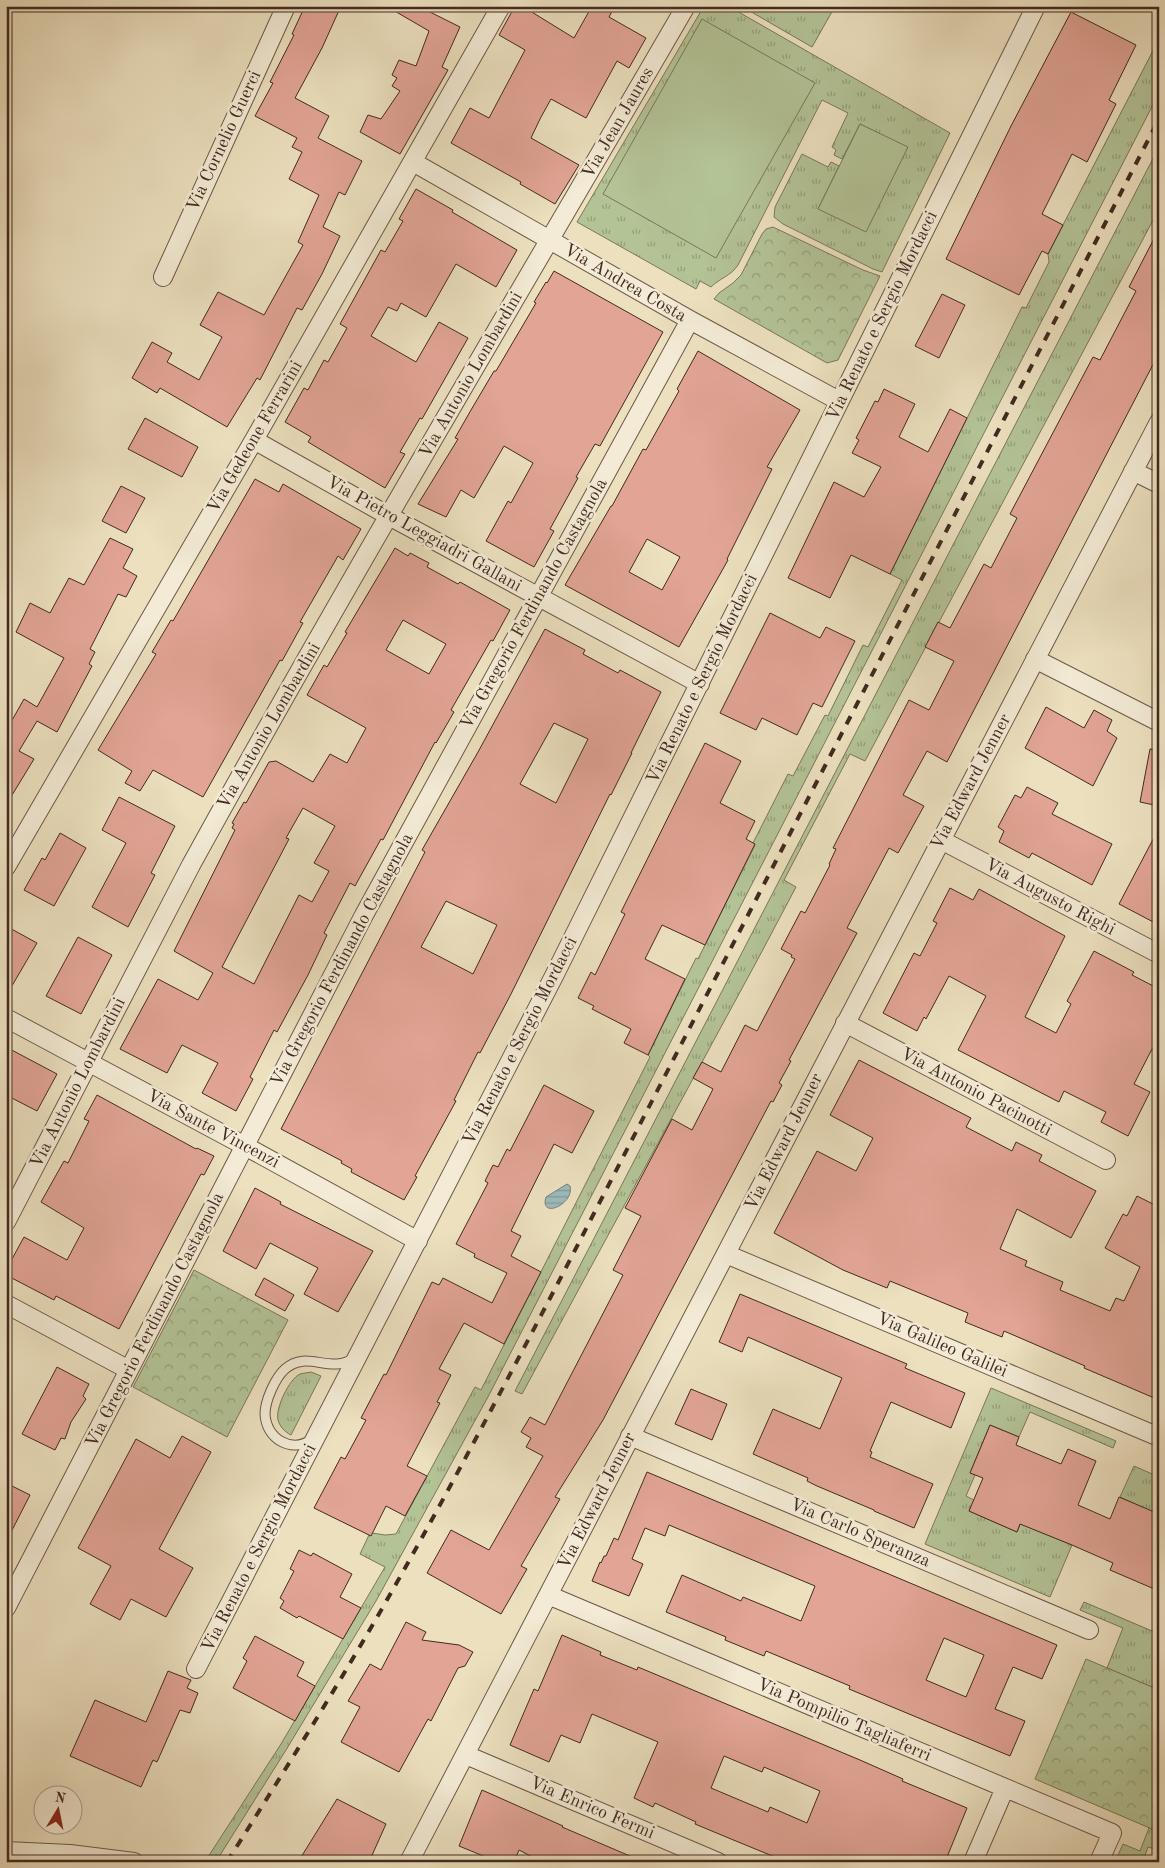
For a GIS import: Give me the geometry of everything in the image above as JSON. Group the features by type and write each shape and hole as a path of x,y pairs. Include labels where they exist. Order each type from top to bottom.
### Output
{"street":[{"name":"Via Cornelio Guerci","path":"163,276 286,6"},
{"name":"Via Gedeone Ferrarini","path":"6,867 254,440 501,6"},
{"name":"Via Jean Jaures","path":"550,240 686,6"},
{"name":"Via Renato e Sergio Mordacci","path":"196,1669 554,976 1036,6"},
{"name":"Via Andrea Costa","path":"413,162 690,320 839,401"},
{"name":"Via Antonio Lombardini","path":"6,1222 194,858 389,516 550,240"},
{"name":"Via Gregorio Ferdinando Castagnola","path":"6,1608 364,915 690,320"},
{"name":"Via Edward Jenner","path":"409,1862 1159,422"},
{"name":"Via Pietro Leggiadri Gallani","path":"254,440 389,516 700,684"},
{"path":"1133,471 1159,484"},
{"path":"1035,659 1159,722"},
{"name":"Via Augusto Righi","path":"941,840 1159,954"},
{"name":"Via Sante Vincenzi","path":"6,1018 246,1146 418,1241"},
{"name":"Via Antonio Pacinotti","path":"846,1023 1106,1160"},
{"name":"Via Galileo Galilei","path":"726,1254 1159,1437"},
{"path":"6,1304 129,1370"},
{"name":"Via Carlo Speranza","path":"630,1436 1089,1630"},
{"name":"Via Pompilio Tagliaferri","path":"548,1595 1112,1833 1099,1862"},
{"name":"Via Enrico Fermi","path":"466,1755 718,1862"},
{"path":"974,1862 1004,1788"},
{"path":"6,1851 70,1854 134,1862"}],"lane":[{"name":"Via Renato e Sergio Mordacci","path":"321,1428 313,1438 302,1445 289,1445 272,1434 265,1413 277,1380 286,1368 299,1362 313,1360 334,1366 341,1365 354,1359 362,1348"}],"green space":[{"path":"704,6 728,6 950,133 882,272 783,224 774,217 775,207 802,154 828,167 831,162 839,166 818,209 908,148 860,124 842,159 834,155 836,150 832,147 848,113 822,100 738,265 732,272 711,287 700,281 696,289 577,222"},
{"path":"741,6 825,6 833,10 812,47"},
{"path":"702,19 815,83 716,258 603,194"},
{"path":"1159,39 1159,93 489,1395 376,1601 286,1750 217,1860 208,1857 281,1744 385,1567 360,1554 369,1535 372,1533 396,1534 475,1387 481,1390 650,1057 648,1055 755,845 753,843 788,774 793,776 825,715 828,716 863,645 868,647 902,580 890,574 1022,307 1026,308 1049,262 1048,254"},
{"path":"860,124 908,147 866,232 818,209"},
{"path":"1159,147 1159,209 865,761 850,754 784,880 796,887 522,1394 515,1391"},
{"path":"773,227 863,270 880,276 838,360 827,363 714,299 741,275 762,234 766,229"},
{"path":"194,1270 288,1320 227,1437 133,1387"},
{"path":"311,1372 321,1376 291,1435 283,1429 278,1420 281,1402 287,1388 296,1377 300,1374"},
{"path":"991,1388 1116,1441 1113,1448 1030,1412 1019,1437 990,1425 970,1473 975,1475 966,1496 974,1500 969,1511 1017,1532 1027,1507 1026,1526 1072,1545 1050,1597 925,1544"},
{"path":"1134,1466 1159,1477 1157,1514 1120,1497"},
{"path":"1084,1602 1159,1634 1159,1690 1107,1668 1123,1628 1080,1610"},
{"path":"1086,1659 1159,1690 1159,1832 1035,1779"},
{"path":"1149,1828 1159,1832 1159,1850 1148,1847 1143,1861 1146,1862 1115,1862 1123,1844 1140,1851"}],"water":[{"path":"567,1184 570,1186 570,1193 567,1199 557,1207 548,1208 545,1204 546,1197"}],"building":[{"path":"305,6 341,6 322,48 295,98 329,116 318,138 362,161 345,195 339,192 323,227 340,236 322,274 302,310 297,308 260,380 257,378 227,427 160,388 157,393 132,378 152,342 172,353 167,362 199,380 222,337 200,325 218,292 264,315 303,245 298,242 319,195 289,179 302,152 292,147 297,138 255,116 273,83 270,82 294,35 292,34"},
{"path":"386,6 418,6 460,27 442,67 448,70 400,154 360,132 368,115 381,119 400,91 392,86 397,78 392,75 399,60 416,66 429,31"},
{"path":"515,6 522,6 574,38 592,6 615,6 609,17 646,38 629,68 617,61 586,118 551,99 540,119 531,138 579,165 555,204 520,184 521,182 451,143 470,108 489,118 525,50 499,35"},
{"path":"1071,12 1136,45 1109,100 1116,104 1087,162 1072,154 1042,214 1063,225 1048,254 1042,251 1019,295 946,259 1011,126"},
{"path":"416,189 517,250 496,287 456,264 426,317 401,303 397,311 388,307 371,336 416,362 439,322 468,338 422,419 420,418 400,452 405,454 385,488 308,442 311,437 285,422 304,388 308,390 324,360 328,362 347,328 340,324 381,250 385,252 403,221 399,219"},
{"path":"1159,229 1159,353 947,762 927,751 903,795 924,806 898,853 889,848 847,928 857,933 789,1060 791,1061 779,1083 782,1085 773,1102 771,1101 603,1420 555,1497 560,1499 521,1566 527,1569 501,1614 427,1573 451,1530 489,1550 543,1456 526,1447 531,1438 521,1432 530,1417 545,1425 623,1275 613,1270 641,1216 625,1208 672,1119 692,1130 713,1089 693,1078 702,1062 721,1072 745,1025 757,1031 795,959 791,957 792,955 781,949 801,911 805,913 830,865 836,849 833,848 909,700 929,710 954,661 925,647 938,622 950,628 984,564 991,568 1017,518 1010,514 1093,357 1100,360 1136,291 1129,287"},
{"path":"554,271 663,332 600,446 595,444 576,477 578,478 550,529 554,531 534,567 486,541 508,501 511,503 533,463 504,446 474,498 461,490 446,517 418,504 458,439 455,438"},
{"path":"942,294 965,305 939,358 915,346"},
{"path":"698,351 800,410 767,467 772,469 728,560 679,647 565,585 643,449 646,450 679,391 677,389","holes":["647,539 680,557 662,590 629,572"]},
{"path":"884,389 915,404 899,437 928,452 950,409 967,418 890,574 851,555 830,598 788,578 834,482 864,497 881,467 852,453 859,440 856,438 875,401 878,402"},
{"path":"145,418 198,447 182,477 128,449"},
{"path":"255,479 279,492 283,484 361,529 343,560 338,556 300,622 303,623 282,661 280,660 203,797 153,770 140,791 125,783 132,771 98,750 156,654 152,652 171,620 173,621"},
{"path":"121,486 145,498 126,533 102,521"},
{"path":"110,538 133,549 123,568 137,576 126,597 118,594 90,649 95,652 89,664 92,666 57,732 37,721 19,751 34,759 6,805 6,731 24,699 37,707 64,658 16,632 30,603 50,613 69,578 84,585"},
{"path":"395,548 408,556 410,553 429,563 427,567 458,584 460,582 510,610 451,710 454,712 435,742 383,840 381,839 355,886 350,883 324,933 327,935 308,975 277,1032 274,1030 250,1077 253,1079 236,1111 202,1093 218,1063 182,1045 167,1073 120,1049 158,979 198,1000 213,973 174,951 235,830 232,828 234,824 232,823 244,802 246,803 269,762 276,761 313,782 330,754 347,763 366,728 307,695 324,665 327,667 347,633 345,632","holes":["403,620 446,644 429,674 386,650","303,808 335,826 314,863 329,871 312,902 299,895 254,984 222,967 289,839 286,838"]},
{"path":"770,613 820,638 826,627 855,641 822,707 813,703 797,735 762,718 756,730 720,713"},
{"path":"545,629 585,650 583,654 618,673 620,670 661,692 511,994 480,1053 478,1052 454,1100 456,1101 404,1200 351,1172 352,1169 341,1163 342,1161 281,1129 425,852 422,850","holes":["554,723 588,739 556,803 520,784","446,901 497,925 473,974 421,947"]},
{"path":"1046,707 1084,728 1094,710 1112,720 1107,731 1117,738 1093,786 1025,748"},
{"path":"705,743 741,761 720,803 755,821 746,839 755,844 705,945 662,925 645,959 685,979 648,1055 624,1043 631,1029 592,1009 594,1006 578,998 591,972 595,975 625,914 621,912"},
{"path":"1150,749 1159,750 1159,806 1140,802"},
{"path":"1027,787 1058,803 1052,814 1112,844 1092,885 1032,853 1029,858 999,842 1004,831 998,827 1015,795 1021,798"},
{"path":"119,797 175,826 151,873 155,875 128,927 92,907 126,843 102,830"},
{"path":"1159,828 1159,925 1119,904"},
{"path":"60,833 86,848 54,906 24,890 42,858 45,860"},
{"path":"950,888 973,900 979,889 1065,936 1025,1017 1056,1033 1071,1004 1067,1001 1094,951 1134,972 1132,975 1159,989 1159,1052 1152,1049 1134,1084 1150,1092 1128,1136 1101,1122 1106,1112 1064,1091 1059,1102 958,1050 986,996 949,976 926,1019 924,1017 917,1031 883,1013 914,953 920,956 937,923 933,921"},
{"path":"6,926 37,943 6,996"},
{"path":"78,937 112,955 81,1014 46,996"},
{"path":"6,1047 57,1074 37,1111 6,1095"},
{"path":"859,1060 971,1118 966,1127 1012,1151 1016,1142 1042,1155 1039,1161 1096,1191 1071,1238 1017,1209 1000,1249 1027,1261 1025,1266 1063,1282 1060,1290 1110,1311 1116,1298 1124,1301 1140,1267 1105,1248 1123,1214 1127,1216 1137,1196 1159,1207 1159,1400 1004,1331 1002,1337 965,1322 968,1313 890,1281 887,1288 843,1270 774,1233 817,1151 856,1171 873,1138 830,1115"},
{"path":"544,1085 594,1111 572,1153 554,1144 511,1231 521,1236 511,1256 541,1272 504,1344 464,1323 439,1369 451,1375 437,1402 440,1403 407,1466 427,1476 405,1516 386,1506 371,1536 314,1508 341,1457 345,1459 366,1420 361,1418 384,1374 386,1375 432,1282 439,1285 443,1278 492,1303 507,1273 474,1257 475,1254 456,1244 488,1183 485,1181 493,1165 498,1167 507,1149 510,1151"},
{"path":"97,1095 196,1149 214,1156 204,1175 201,1174 119,1329 56,1296 54,1300 6,1275 6,1270 24,1237 67,1260 84,1228 41,1202 64,1161 68,1163 89,1121 84,1119"},
{"path":"255,1188 281,1202 280,1204 373,1251 338,1312 304,1294 318,1268 270,1243 256,1269 223,1251"},
{"path":"264,1278 294,1295 285,1311 255,1295"},
{"path":"740,1294 907,1364 905,1368 965,1393 951,1428 891,1402 870,1451 872,1452 870,1457 933,1484 914,1528 817,1486 807,1481 808,1478 753,1454 773,1409 820,1429 842,1378 748,1337 742,1352 719,1342"},
{"path":"57,1367 89,1384 83,1396 86,1399 71,1422 65,1439 61,1438 55,1450 22,1434"},
{"path":"691,1389 727,1404 712,1440 675,1424"},
{"path":"990,1425 1019,1437 1016,1445 1061,1464 1068,1449 1096,1461 1078,1505 1110,1519 1119,1497 1159,1514 1159,1591 1110,1570 1113,1563 1072,1545 1020,1524 1017,1532 969,1511 983,1478 970,1473"},
{"path":"182,1436 211,1452 159,1549 193,1568 166,1617 131,1599 120,1620 90,1604 111,1566 78,1548 136,1439 170,1458"},
{"path":"647,1472 1057,1645 1042,1679 1013,1667 995,1709 1025,1721 1010,1756 849,1689 850,1686 766,1651 764,1656 725,1640 726,1637 666,1612 682,1575 741,1601 743,1597 801,1621 815,1586 669,1525 665,1536 645,1528 632,1559 643,1564 629,1596 592,1581 600,1562 606,1556 614,1538 618,1540","holes":["944,1638 984,1655 966,1697 926,1680"]},
{"path":"6,1483 30,1495 6,1542"},
{"path":"299,1550 311,1556 313,1553 352,1574 340,1597 361,1608 343,1639 280,1608 284,1601 280,1598 294,1571 290,1569"},
{"path":"406,1622 426,1632 422,1640 459,1645 473,1652 465,1666 458,1668 431,1721 428,1719 399,1772 341,1742 360,1707 348,1701 370,1664 381,1670"},
{"path":"562,1635 601,1652 600,1655 637,1670 638,1667 860,1760 903,1779 902,1781 967,1808 945,1862 787,1862 695,1824 696,1822 655,1803 653,1807 634,1798 658,1742 592,1714 580,1743 561,1735 549,1762 510,1745 534,1689 538,1691","holes":["724,1756 762,1772 764,1767 820,1791 807,1823 770,1807 768,1812 711,1788"]},
{"path":"255,1636 304,1662 297,1676 315,1686 295,1721 233,1688 247,1661 243,1658"},
{"path":"168,1671 191,1680 187,1688 198,1693 190,1713 180,1710 157,1762 153,1760 141,1787 70,1756 95,1700 146,1722"},
{"path":"482,1790 644,1862 542,1862 519,1850 514,1862 498,1862 459,1846"},
{"path":"337,1799 386,1824 369,1862 298,1862"}],"railway":[{"path":"227,1862 376,1619 478,1434 558,1283 1159,119"}]}
